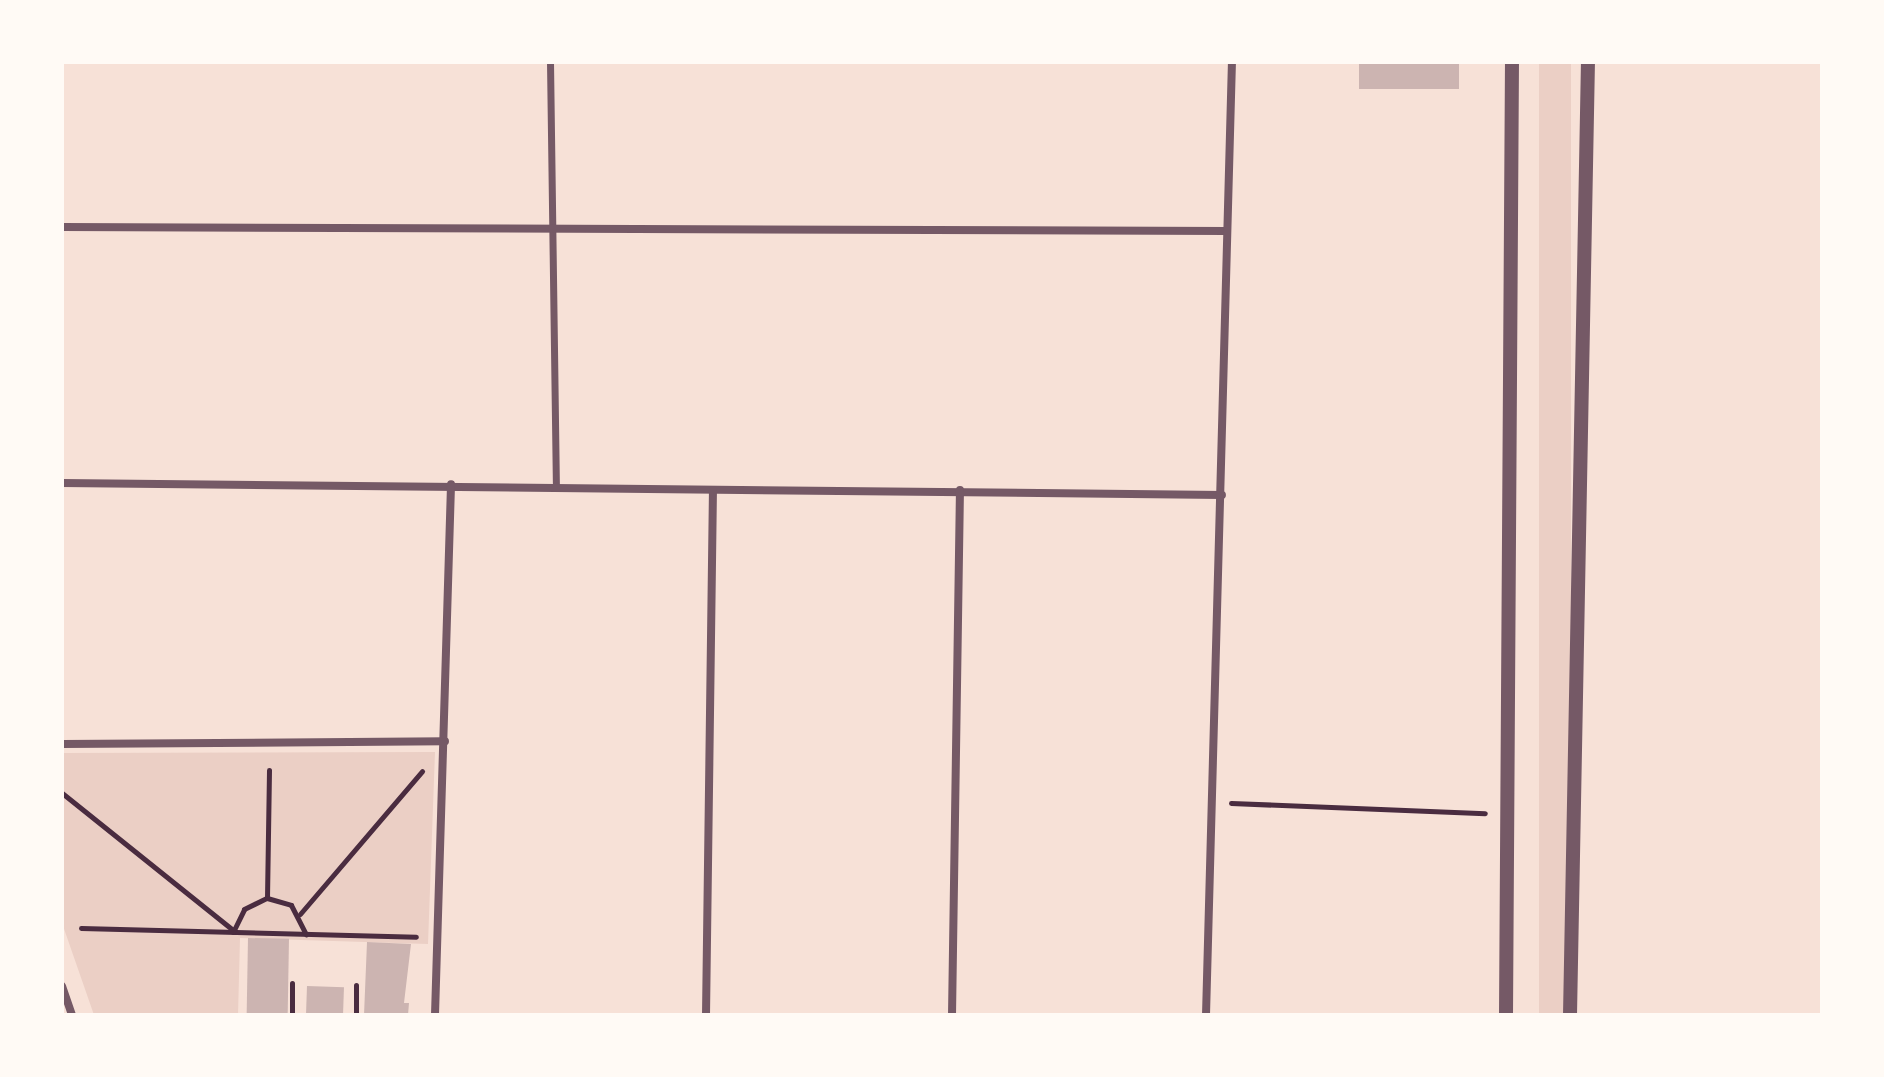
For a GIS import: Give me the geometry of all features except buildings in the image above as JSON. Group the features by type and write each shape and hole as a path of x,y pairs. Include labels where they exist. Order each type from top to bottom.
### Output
{"street":[{"path":"550,62 556,485"},
{"path":"1206,1015 1232,62"},
{"path":"1506,1015 1510,814 1512,62"},
{"path":"1570,1015 1588,62"},
{"path":"62,227 1227,231"},
{"path":"62,483 556,485 713,490 960,490 1222,495"},
{"path":"435,1015 451,484"},
{"path":"706,1015 713,490"},
{"path":"952,1015 960,490"},
{"path":"62,744 445,741"},
{"path":"62,986 72,1015"}],"path":[{"path":"267,898 269,770"},
{"path":"300,914 423,770"},
{"path":"62,793 233,931"},
{"path":"1212,802 1510,814"},
{"path":"233,931 244,909 267,898 291,905 300,914 306,934"},
{"path":"81,928 416,937"},
{"path":"292,983 292,1015"},
{"path":"356,985 356,1015"}],"shaded area":[{"path":"1539,62 1571,62 1571,1015 1539,1015"},
{"path":"435,752 428,944 240,938 238,1015 94,1015 62,923 62,753"}]}
